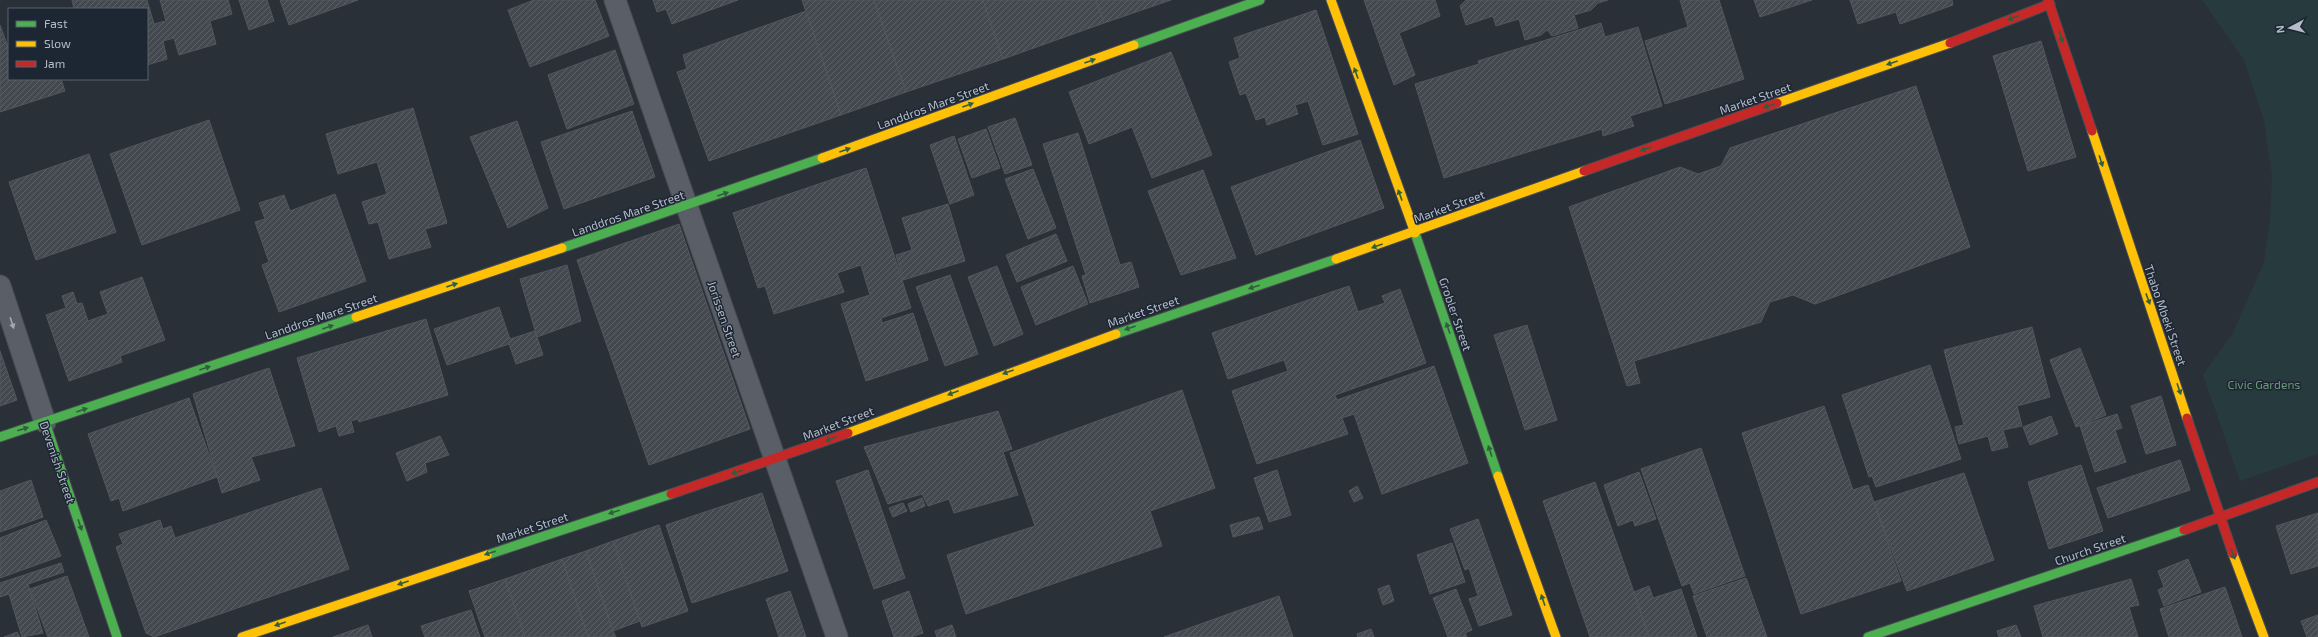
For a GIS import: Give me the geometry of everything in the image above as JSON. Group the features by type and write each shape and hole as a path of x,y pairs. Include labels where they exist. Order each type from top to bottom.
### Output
{"main road":[{"name":"Landdros Mare Street","path":"0,437 686,206 1260,0"},
{"name":"Grobler Street","path":"1331,0 1413,232 1432,280 1491,456 1556,637"},
{"name":"Market Street","path":"242,637 774,459 1082,345 1413,232 1951,42 2049,2"},
{"name":"Thabo Mbeki Street","path":"2049,2 2221,517 2264,637"},
{"name":"Devenish Street","path":"45,422 117,637"},
{"name":"Church Street","path":"1868,637 2221,517 2318,482"}],"street":[{"name":"Jorissen Street","path":"615,0 837,637"},
{"name":"Devenish Street","path":"0,286 45,422"}],"green space":[{"name":"Civic Gardens","path":"2202,0 2318,0 2318,454 2240,481 2203,375 2233,333 2264,262 2270,220 2272,175 2264,120 2244,60"}],"building":[{"path":"72,0 147,0 154,24 166,21 160,0 228,0 232,14 210,21 216,44 179,55 174,38 163,41 167,59 148,65 148,8 74,8"},
{"path":"239,0 267,0 274,21 249,30"},
{"path":"280,0 358,0 289,25"},
{"path":"534,0 595,0 609,36 530,67 508,10"},
{"path":"653,0 738,0 672,24 666,9 657,12"},
{"path":"802,0 874,0 906,92 841,115"},
{"path":"874,0 983,0 1003,59 906,92"},
{"path":"983,0 1096,0 1104,23 1003,59"},
{"path":"1096,0 1171,0 1104,23"},
{"path":"1364,0 1435,0 1440,16 1399,33 1415,75 1394,85"},
{"path":"1466,0 1608,0 1598,3 1591,10 1574,15 1578,28 1552,36 1547,30 1541,35 1525,40 1519,19 1496,26 1493,16 1466,25 1460,6"},
{"path":"1680,0 1719,0 1744,79 1665,104 1645,41 1688,27"},
{"path":"1754,0 1812,0 1760,17"},
{"path":"1850,0 1952,0 1953,5 1900,24 1896,12 1858,24"},
{"path":"1316,10 1358,134 1323,145 1308,101 1295,105 1298,114 1267,125 1265,117 1256,120 1246,93 1240,95 1229,62 1240,58 1234,38"},
{"path":"806,11 841,115 709,161 677,72 687,69 683,55"},
{"path":"1601,23 1605,37 1638,27 1662,106 1630,116 1634,126 1603,136 1602,129 1444,178 1415,84 1479,64 1478,61"},
{"path":"0,25 8,47 8,80 61,80 65,91 0,112"},
{"path":"2041,41 2076,157 2028,171 1993,56"},
{"path":"615,50 634,104 567,129 548,75"},
{"path":"1171,52 1212,155 1152,178 1132,127 1089,144 1069,92"},
{"path":"1916,86 1970,247 1815,304 1793,295 1770,302 1761,322 1634,361 1640,383 1627,386 1569,207 1680,167 1698,174 1721,166 1730,148"},
{"path":"413,108 447,223 425,229 431,247 389,259 378,222 369,224 362,202 387,194 377,162 338,174 326,134"},
{"path":"632,111 655,177 564,209 541,142"},
{"path":"1015,118 1032,165 1005,174 988,127"},
{"path":"209,120 240,210 142,245 110,154"},
{"path":"517,121 548,208 508,228 470,137"},
{"path":"986,129 1000,168 972,178 958,139"},
{"path":"1078,133 1120,265 1131,262 1139,287 1090,303 1082,276 1086,275 1043,144"},
{"path":"954,136 974,195 950,204 930,145"},
{"path":"1360,140 1384,208 1256,255 1231,187"},
{"path":"89,154 116,232 36,260 9,182"},
{"path":"866,168 911,308 881,318 882,323 913,313 928,360 866,381 841,304 870,295 861,265 837,273 844,292 774,314 765,286 758,288 733,213"},
{"path":"1033,169 1056,228 1028,239 1005,179"},
{"path":"1203,170 1236,258 1181,275 1148,191"},
{"path":"335,194 366,281 279,312 262,265 269,262 255,222 265,219 259,203 284,195 290,211"},
{"path":"948,204 965,261 903,280 896,255 912,250 902,218"},
{"path":"679,224 750,429 649,465 577,260"},
{"path":"1056,234 1067,261 1017,282 1006,255"},
{"path":"567,265 581,321 537,337 520,279"},
{"path":"997,266 1023,334 994,346 968,277"},
{"path":"1073,266 1088,304 1036,325 1021,287"},
{"path":"950,275 978,354 945,366 916,287"},
{"path":"142,277 165,340 120,356 122,362 69,381 46,315 66,308 62,296 73,292 77,304 82,303 88,321 108,314 100,292"},
{"path":"1349,286 1358,312 1385,303 1382,296 1400,289 1426,363 1335,395 1337,400 1434,366 1468,463 1382,494 1354,414 1342,418 1348,434 1257,464 1232,391 1288,371 1284,360 1228,379 1212,333"},
{"path":"499,307 510,339 535,331 543,355 516,364 509,344 447,365 434,329"},
{"path":"426,319 448,395 359,422 358,419 351,421 354,432 339,436 336,426 319,432 297,358"},
{"path":"1527,325 1557,420 1525,430 1494,335"},
{"path":"2032,327 2050,397 2017,406 2022,426 2003,430 2008,447 1992,451 1988,436 1959,444 1955,427 1964,425 1944,350"},
{"path":"2080,348 2106,415 2076,427 2050,360"},
{"path":"0,351 17,400 0,406"},
{"path":"1930,365 1961,459 1876,487 1872,476 1869,477 1842,395"},
{"path":"269,368 295,446 251,457 260,480 222,493 193,394"},
{"path":"1182,390 1215,488 1150,511 1162,546 966,614 947,555 1035,526 1010,453"},
{"path":"2161,396 2176,445 2146,454 2131,406"},
{"path":"189,398 217,477 123,511 119,498 111,501 88,434"},
{"path":"1824,406 1853,490 1868,485 1901,581 1801,614 1742,433"},
{"path":"998,411 1012,449 1003,452 1018,495 954,513 949,499 928,506 922,494 888,504 864,447"},
{"path":"2117,414 2122,428 2115,430 2126,462 2095,472 2080,426"},
{"path":"2051,416 2058,434 2030,445 2023,427"},
{"path":"440,436 449,455 425,463 427,472 407,481 396,453"},
{"path":"1701,448 1745,576 1694,594 1690,583 1682,586 1641,469"},
{"path":"2180,460 2190,490 2108,518 2097,488"},
{"path":"2081,465 2103,531 2049,549 2028,482"},
{"path":"868,470 905,578 874,589 836,481"},
{"path":"1277,470 1291,515 1269,522 1254,478"},
{"path":"1639,472 1656,519 1635,526 1633,520 1618,526 1604,485"},
{"path":"1964,473 1994,560 1907,591 1874,502"},
{"path":"31,480 43,517 0,532 0,491"},
{"path":"1595,482 1649,637 1590,637 1543,501"},
{"path":"1357,486 1363,498 1354,502 1349,491"},
{"path":"321,488 349,569 154,637 146,633 116,547 123,544 119,534 160,520 163,529 171,526 175,538"},
{"path":"762,493 788,571 692,603 666,525"},
{"path":"922,498 925,506 911,512 908,504"},
{"path":"903,503 907,511 893,517 889,508"},
{"path":"2318,513 2318,566 2291,574 2276,526"},
{"path":"1259,517 1263,529 1233,537 1230,525"},
{"path":"1478,519 1512,615 1479,626 1469,599 1478,596 1469,568 1465,570 1450,529"},
{"path":"46,520 61,556 0,578 0,538"},
{"path":"659,525 688,611 642,627 613,541"},
{"path":"613,541 640,621 613,631 586,551"},
{"path":"1452,543 1465,582 1430,594 1417,555"},
{"path":"586,551 616,637 588,637 562,559"},
{"path":"562,559 588,637 525,637 505,579"},
{"path":"2188,559 2201,592 2164,606 2158,590 2164,587 2158,571"},
{"path":"61,563 64,572 28,584 43,633 22,637 9,594 0,597 0,583"},
{"path":"67,576 89,637 48,637 30,589"},
{"path":"1746,578 1767,637 1707,637 1693,596"},
{"path":"505,579 525,637 485,637 469,591"},
{"path":"2131,579 2139,605 2129,607 2138,637 2043,637 2034,606"},
{"path":"1389,585 1394,601 1383,605 1378,589"},
{"path":"1649,586 1653,598 1681,589 1697,637 1649,637 1634,592"},
{"path":"2225,587 2242,637 2169,637 2160,609"},
{"path":"1456,589 1472,630 1465,633 1467,637 1448,637 1433,598"},
{"path":"790,591 806,637 779,637 766,599"},
{"path":"909,591 923,633 911,637 894,637 882,601"},
{"path":"1279,596 1293,637 1164,637"},
{"path":"471,610 480,637 425,637 421,626"},
{"path":"2318,615 2318,637 2307,637 2301,621"},
{"path":"368,625 372,637 333,637"},
{"path":"952,625 956,637 937,637 935,631"},
{"path":"2016,625 2021,637 1999,637 1997,631"},
{"path":"1371,629 1374,637 1358,637 1357,634"},
{"path":"17,632 20,637 4,637"}],"traffic: fast":[{"path":"1134,45 1260,0"},
{"path":"562,248 822,158"},
{"path":"1415,233 1498,476"},
{"path":"1116,334 1336,259"},
{"path":"0,437 356,317"},
{"path":"45,422 117,637"},
{"path":"487,555 671,494"},
{"path":"1868,637 2184,530"}],"traffic: slow":[{"path":"1331,0 1415,233"},
{"path":"1777,103 1950,43"},
{"path":"822,158 1134,45"},
{"path":"2092,131 2187,418"},
{"path":"1336,259 1584,171"},
{"path":"356,317 562,248"},
{"path":"848,433 1116,334"},
{"path":"1498,476 1556,637"},
{"path":"2233,554 2264,637"},
{"path":"242,637 487,555"}],"traffic: jam":[{"path":"2048,0 2092,131"},
{"path":"1950,43 2050,4"},
{"path":"1584,171 1777,103"},
{"path":"2187,418 2233,554"},
{"path":"671,494 848,433"},
{"path":"2184,530 2318,482"}]}
